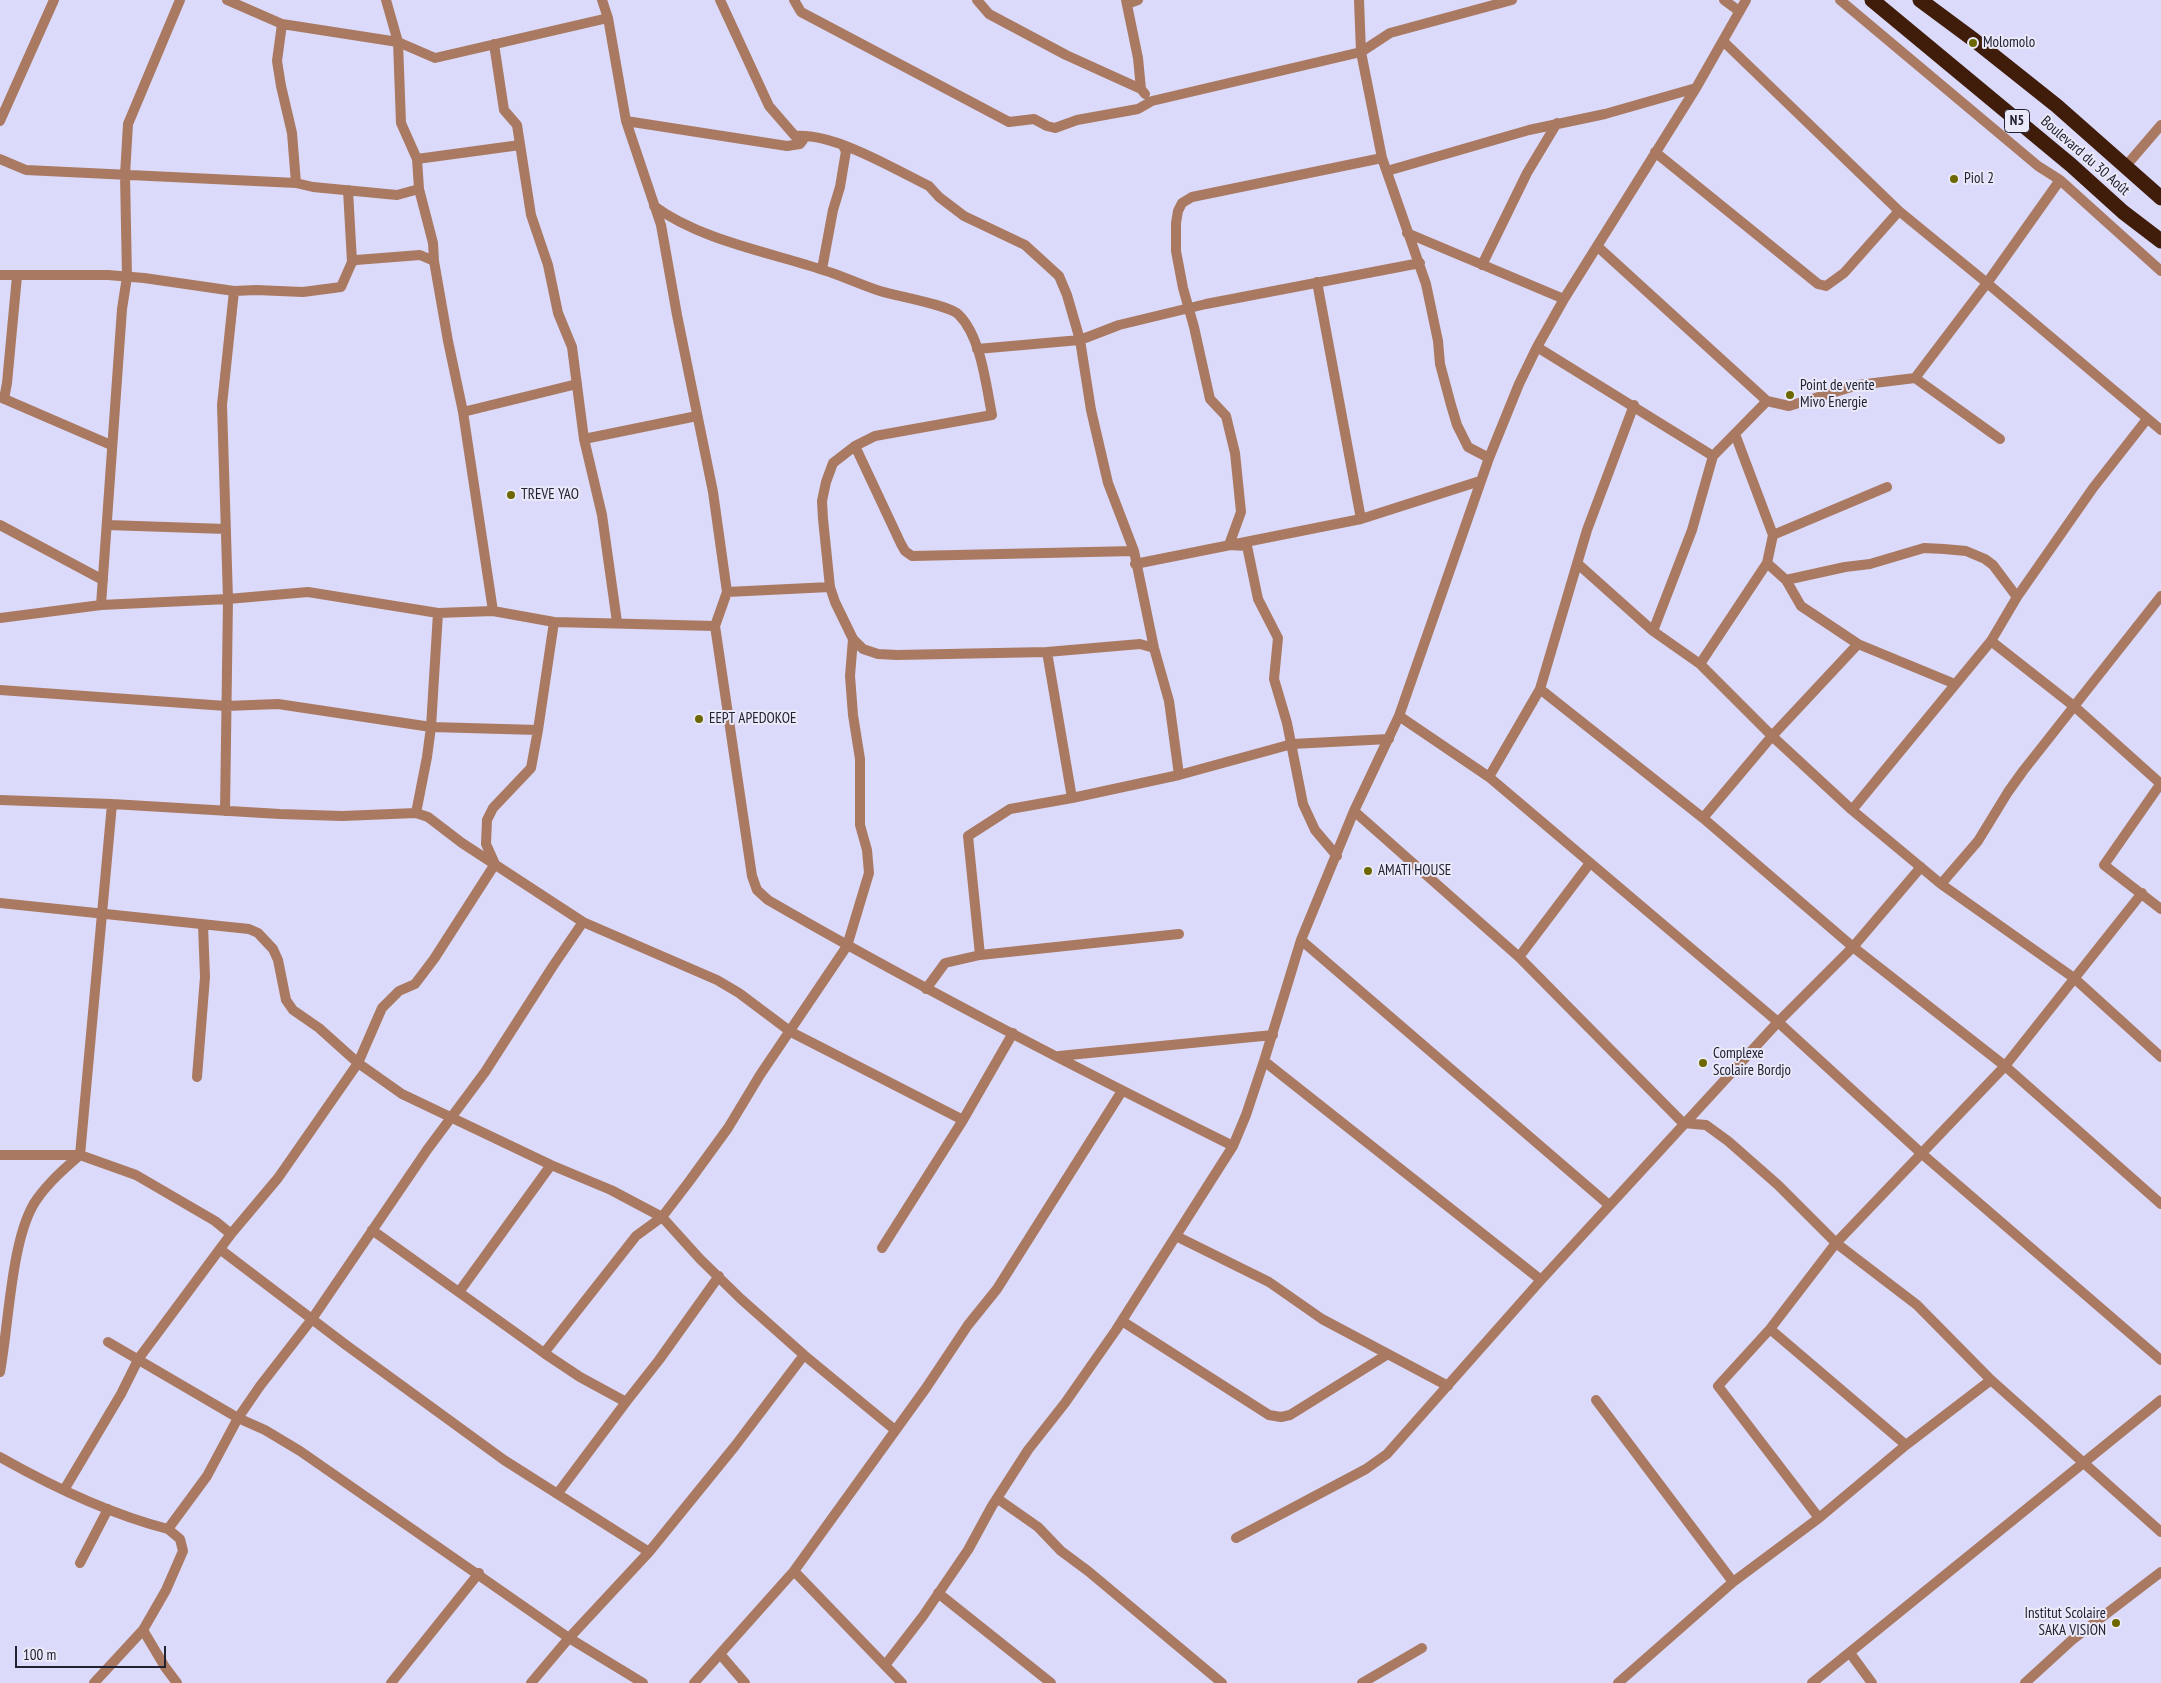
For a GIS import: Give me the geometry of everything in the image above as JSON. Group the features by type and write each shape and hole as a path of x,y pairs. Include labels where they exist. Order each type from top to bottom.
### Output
{"highway":[{"name":"Boulevard du 30 Août","path":"1872,0 2071,165 2123,212 2161,241"},
{"name":"Boulevard du 30 Août","path":"1927,2 2057,106 2161,198"}],"street":[{"path":"0,121 54,0"},
{"path":"101,605 111,445 122,309 127,278 125,175 128,124 180,0"},
{"path":"227,0 282,24 398,42 435,58 608,18"},
{"path":"386,0 398,42 402,123 417,159 419,189 433,243 434,262 463,412 493,611"},
{"path":"602,0 608,18 626,121 661,226 713,492 727,592 715,626 752,876 756,890 768,900 926,989 1058,1056 1122,1091 1233,1146"},
{"path":"626,121 787,146 800,144 803,136 795,136 769,106 720,0"},
{"path":"794,0 801,12 1009,122 1034,119 1047,126 1056,128 1077,120 1138,109 1152,101 1362,52 1390,33 1512,0"},
{"path":"977,0 989,14 1066,55 1141,89 1152,101"},
{"path":"1138,0 1126,2 1138,58 1141,89"},
{"path":"1359,0 1362,52 1382,158 1407,234 1420,264 1438,341 1440,364 1457,425 1468,447 1489,458"},
{"path":"1724,0 1739,11"},
{"path":"886,1664 968,1550 975,1534 998,1499 1008,1479 1021,1464 1028,1450 1065,1403 1122,1321 1233,1146 1273,1035 1301,940 1354,811 1399,716 1480,482 1537,347 1564,299 1696,88 1746,0"},
{"path":"1840,0 2038,166 2060,180 2161,271"},
{"path":"282,24 277,61 292,133 296,183"},
{"path":"1724,41 1899,212 1986,282 2161,430"},
{"path":"494,44 504,110 517,124 531,216 548,265 558,313 572,347 584,439 602,515 617,622"},
{"path":"1387,171 1557,123 1605,114 1696,88"},
{"path":"1482,265 1527,173 1557,123"},
{"path":"2125,167 2161,124"},
{"path":"795,136 812,135 843,146 929,186 964,216 1025,246 1059,276 1067,295 1080,340 1091,410 1108,483 1134,551 1135,564 1154,648 1169,701 1179,775"},
{"path":"417,159 520,145"},
{"path":"822,270 840,187 846,151 843,146"},
{"path":"1655,152 1818,284 1826,286 1844,273 1899,212"},
{"path":"0,158 26,170 296,183 313,187 397,195 419,189"},
{"path":"1229,545 1241,512 1235,453 1226,416 1210,399 1188,308 1176,251 1178,211 1186,199 1262,181 1382,158"},
{"path":"1915,378 2060,180"},
{"path":"0,275 37,274 144,278 234,291 303,292 336,289 344,283 352,262 348,190"},
{"path":"654,206 668,216 689,226 880,291 925,302 958,314 971,330 992,415 874,436 855,446 833,463 826,482 822,501 830,587 853,639 863,649 878,654 1047,652 1140,644 1154,648"},
{"path":"1407,234 1564,299"},
{"path":"1597,246 1767,401 1789,406 1858,385 1915,378 2000,439"},
{"path":"352,262 415,255 426,256 434,262"},
{"path":"977,349 1080,340 1119,325 1188,308 1317,282 1420,264"},
{"path":"17,276 7,383 2,398 111,445"},
{"path":"1317,282 1361,518"},
{"path":"224,811 228,599 222,405 234,291"},
{"path":"1537,347 1634,405 1713,456"},
{"path":"463,412 577,384"},
{"path":"1653,631 1692,530 1713,456 1767,401"},
{"path":"1489,777 1540,689 1590,521 1634,405"},
{"path":"584,439 697,416"},
{"path":"1852,810 1991,641 2017,597 2093,488 2148,419"},
{"path":"1700,664 1767,563 1773,535 1735,434"},
{"path":"855,446 901,544 912,556 1134,551"},
{"path":"1135,564 1361,518 1480,482"},
{"path":"1773,535 1887,487"},
{"path":"0,525 103,580"},
{"path":"107,525 226,529"},
{"path":"1229,545 1247,546 1258,599 1278,638 1274,679 1292,744 1303,804 1315,830 1337,856"},
{"path":"1786,580 1845,567 1870,564 1924,548 1944,549 1966,551 1985,559 1993,565 2017,597"},
{"path":"1767,563 1786,580 1801,606 1858,644 1955,684"},
{"path":"1578,564 1653,631 1700,664 1772,736 1852,810 1941,884 2074,978 2161,1057"},
{"path":"727,592 830,587"},
{"path":"0,618 101,605 228,599 308,592 438,613 493,611 554,622 617,622 715,626"},
{"path":"1941,884 1978,841 2008,792 2161,596"},
{"path":"416,813 427,757 438,613"},
{"path":"495,864 486,844 487,820 493,808 531,768 554,622"},
{"path":"544,1353 636,1236 662,1216 728,1128 760,1075 791,1032 847,946 869,873 867,850 860,825 860,759 853,714 850,676 853,639"},
{"path":"1991,641 2075,707 2161,784 2104,865 2161,909"},
{"path":"1703,818 1772,736 1858,644"},
{"path":"1047,652 1072,798"},
{"path":"1540,689 1703,818 1853,947 2005,1066 2161,1204"},
{"path":"0,690 95,695 226,706 278,704 430,726 538,730"},
{"path":"1399,716 1489,777 1778,1022 1922,1153 2161,1360"},
{"path":"980,955 971,882 968,836 1010,809 1179,775 1292,744 1389,739"},
{"path":"0,800 342,816 416,813 428,817 583,922 717,980 739,993 791,1032 963,1120"},
{"path":"0,1372 13,1281 26,1218 36,1200 50,1182 80,1155 112,804"},
{"path":"1354,811 1519,956 1683,1124 1706,1125 1728,1141 1778,1185 1836,1243 1917,1305 1991,1380 2161,1532"},
{"path":"1519,956 1590,863"},
{"path":"64,1490 121,1394 139,1358 221,1250 231,1234 278,1178 358,1063 382,1008 399,991 416,984 495,864"},
{"path":"1236,1538 1378,1462 1387,1454 1540,1280 1778,1022 1853,947 1921,867"},
{"path":"1819,1518 1718,1386 1770,1329 1836,1243 2005,1066 2142,893"},
{"path":"0,903 249,929 258,933 273,949 278,960 286,1000 294,1010 319,1028 358,1063 402,1094 450,1118 611,1190 662,1216 719,1276 804,1355 895,1430"},
{"path":"168,1530 215,1463 238,1418 286,1350 312,1319 450,1118 485,1072 552,966 583,922"},
{"path":"197,1077 205,977 202,925"},
{"path":"926,989 945,963 980,955 1179,934"},
{"path":"1301,940 1609,1205"},
{"path":"882,1248 963,1120 1013,1033"},
{"path":"1058,1056 1273,1035"},
{"path":"1264,1061 1540,1280"},
{"path":"694,1683 794,1571 968,1325 1010,1270 1122,1091"},
{"path":"0,1155 80,1155 136,1175 215,1221 231,1234"},
{"path":"459,1292 551,1164"},
{"path":"372,1230 544,1353 580,1377 626,1402"},
{"path":"1176,1236 1269,1282 1322,1319 1448,1386"},
{"path":"221,1250 346,1346 504,1460 649,1552"},
{"path":"558,1493 719,1276"},
{"path":"1122,1321 1222,1386 1275,1417 1290,1414 1388,1354"},
{"path":"1770,1329 1906,1444"},
{"path":"108,1342 139,1358 238,1418 265,1430 300,1451 479,1573 569,1638 642,1683"},
{"path":"531,1683 569,1638 649,1552 735,1446 804,1355"},
{"path":"1618,1683 1733,1582 1819,1518 1906,1444 1991,1380"},
{"path":"1596,1400 1733,1582"},
{"path":"1812,1683 2161,1400"},
{"path":"0,1457 64,1490 139,1522 168,1530 180,1539 184,1551 166,1590 143,1630 94,1683"},
{"path":"998,1499 1038,1527 1061,1551 1222,1683"},
{"path":"80,1563 108,1509"},
{"path":"794,1571 886,1664 902,1683"},
{"path":"2024,1683 2072,1640 2161,1572"},
{"path":"391,1683 479,1573"},
{"path":"938,1593 1051,1683"},
{"path":"143,1630 177,1683"},
{"path":"1362,1683 1422,1648"},
{"path":"1850,1653 1872,1683"},
{"path":"720,1654 745,1683"}],"place":[{"name":"Molomolo","path":"1973,43"},
{"name":"Piol 2","path":"1954,179"},
{"name":"Point de vente Mivo Energie","path":"1790,395"},
{"name":"TREVE YAO","path":"511,495"},
{"name":"EEPT APEDOKOE","path":"699,719"},
{"name":"AMATI HOUSE","path":"1368,871"},
{"name":"Complexe Scolaire Bordjo","path":"1703,1063"},
{"name":"Institut Scolaire SAKA VISION","path":"2116,1623"}]}
